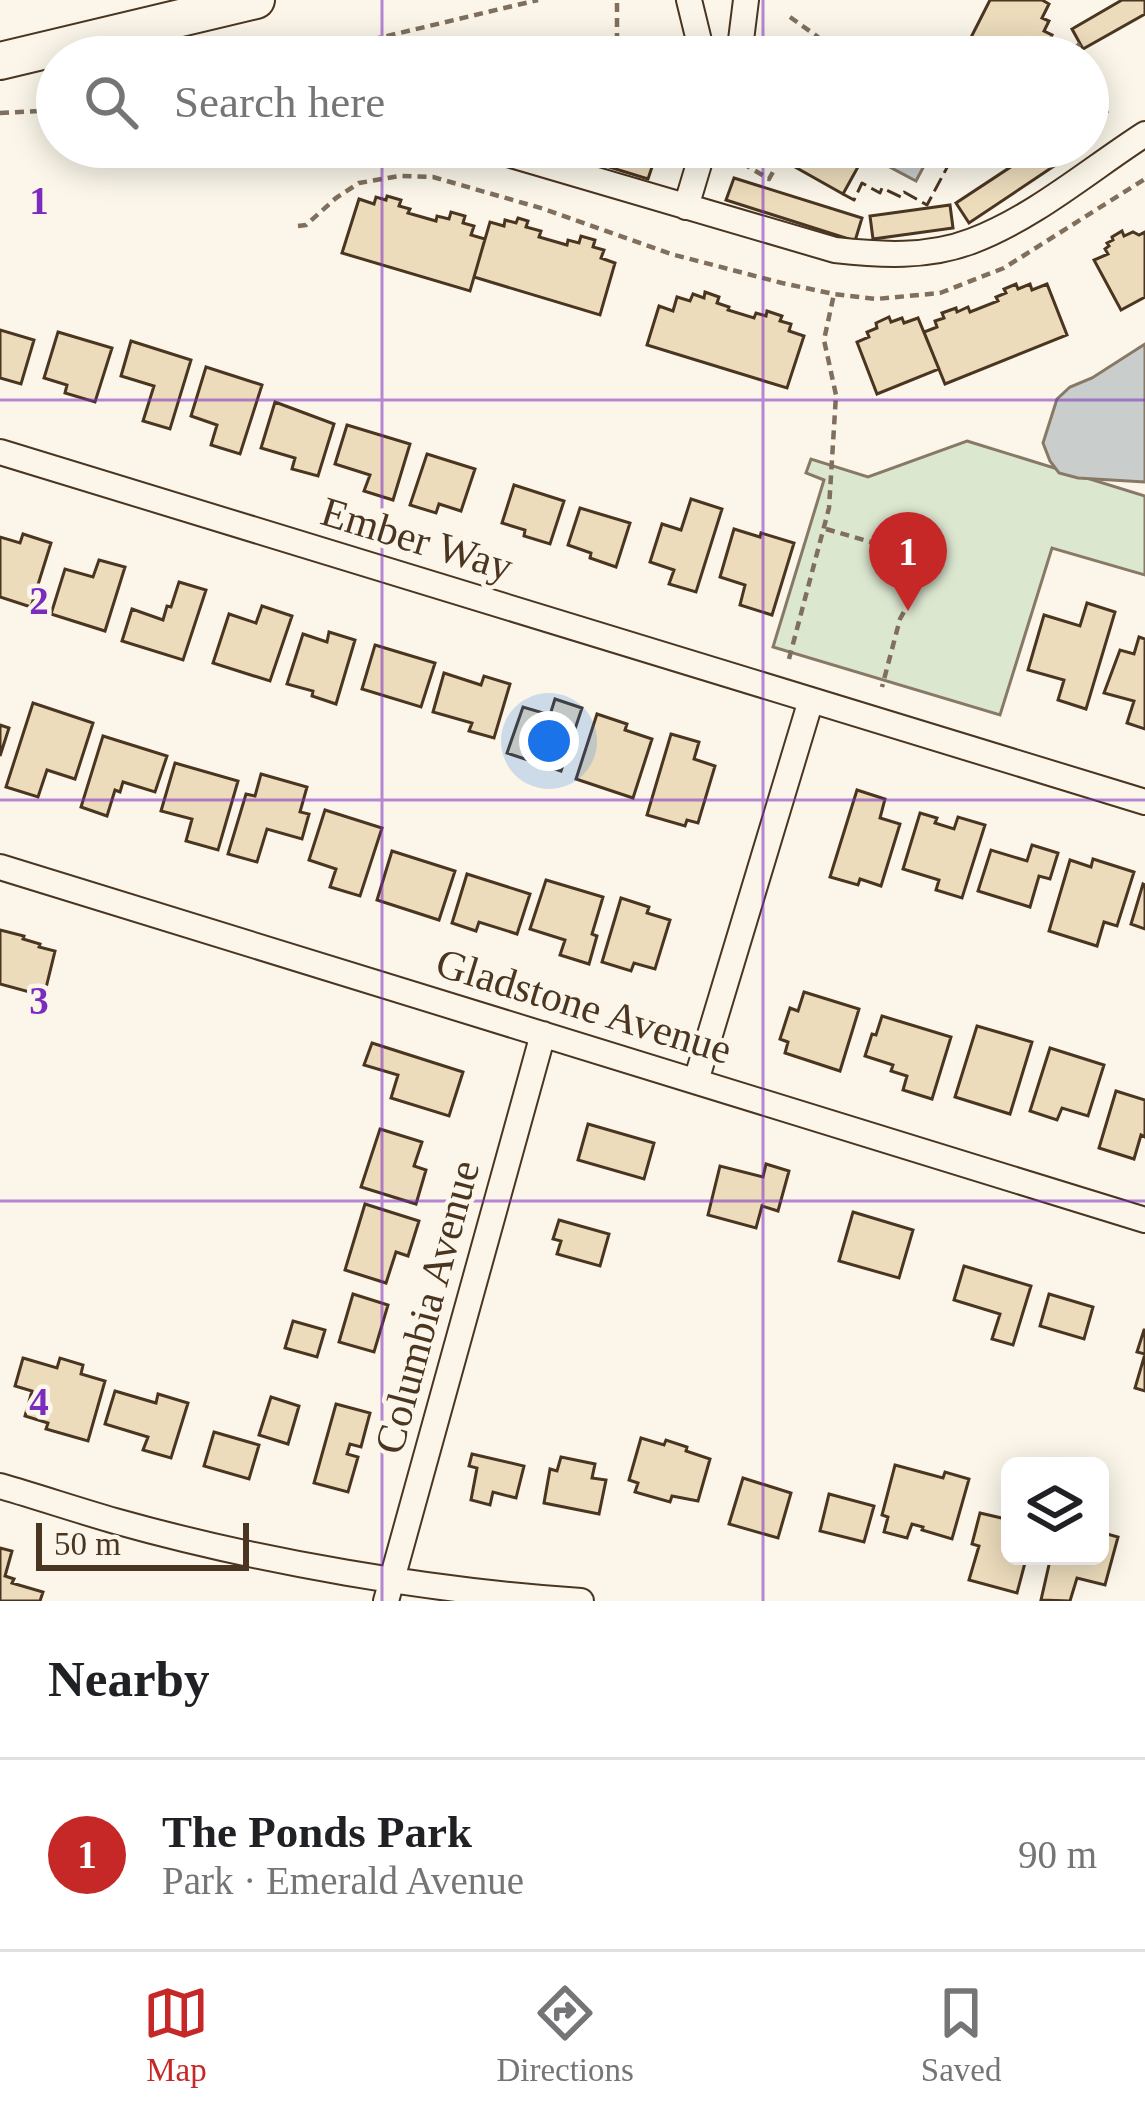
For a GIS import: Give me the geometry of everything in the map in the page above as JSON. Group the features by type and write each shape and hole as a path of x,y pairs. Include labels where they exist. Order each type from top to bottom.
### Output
{"main road":[{"path":"105,36 256,0"},
{"path":"0,61 36,52"}],"street":[{"path":"688,0 697,36"},
{"path":"742,36 746,0"},
{"path":"1109,158 1145,134"},
{"path":"555,168 835,250 881,256 969,243 1018,219 1094,168"},
{"path":"686,207 706,168"},
{"name":"Ember Way","path":"0,452 1145,802"},
{"path":"696,1081 811,700"},
{"name":"Gladstone Avenue","path":"0,867 1145,1220"},
{"name":"Columbia Avenue","path":"389,1590 543,1034"},
{"path":"0,1486 118,1522 389,1590 581,1601"}],"path":[{"path":"387,36 538,0"},
{"path":"617,0 617,36"},
{"path":"790,17 817,36"},
{"path":"0,112 36,111"},
{"path":"658,184 661,168"},
{"path":"750,168 769,179 776,168"},
{"path":"789,659 829,508 836,395 824,340 834,294"},
{"path":"824,529 878,544 923,577 900,619 882,687"}],"green space":[{"path":"967,441 1145,496 1145,575 1052,548 1000,715 773,647 824,480 806,473 811,459 868,477"}],"shaded area":[{"path":"892,168 923,168 916,181"},
{"path":"1145,344 1145,482 1059,473 1043,443 1057,399"}],"building":[{"path":"990,0 1049,4 1042,18 1049,21 1044,31 1051,36 972,36"},
{"path":"1122,0 1145,0 1145,14 1106,36 1076,36 1072,29"},
{"path":"612,168 652,168 648,179"},
{"path":"797,168 857,168 843,194"},
{"path":"1009,168 1051,168 969,223 956,203"},
{"path":"734,178 862,218 855,241 726,200"},
{"path":"387,196 401,200 399,206 410,209 408,213 436,221 437,216 449,219 451,212 465,216 463,223 474,226 471,235 485,239 470,291 342,253 359,199 374,204 376,197 386,200"},
{"path":"950,205 953,228 873,239 870,216"},
{"path":"518,218 528,221 526,227 541,231 539,237 567,245 568,240 579,243 581,236 595,240 593,247 604,250 601,258 615,263 600,315 474,277 490,222 504,226 505,220 516,223"},
{"path":"1122,231 1124,236 1145,232 1145,297 1121,310 1094,260 1108,254 1107,243"},
{"path":"1016,284 1018,289 1030,284 1032,290 1047,284 1067,335 945,384 924,332 937,327 935,321 944,318 942,313 968,307 970,312 998,301 1004,289"},
{"path":"705,292 719,297 717,303 728,310 754,318 756,313 766,316 767,311 782,316 780,321 791,324 789,331 804,336 787,388 647,345 659,306 673,311 677,297 690,301 693,294 704,298"},
{"path":"889,317 891,322 902,318 904,323 918,318 939,369 877,394 857,342"},
{"path":"0,330 34,340 21,384 0,378"},
{"path":"58,332 112,348 95,402 65,393 67,385 44,378"},
{"path":"131,341 191,360 170,429 143,421 154,386 121,376"},
{"path":"206,367 262,385 240,454 211,445 217,425 191,416"},
{"path":"275,402 334,424 318,476 292,469 295,458 261,448"},
{"path":"347,425 410,444 393,500 364,491 370,475 335,464"},
{"path":"427,454 475,469 461,511 439,504 436,513 410,505"},
{"path":"514,485 564,501 550,544 502,523"},
{"path":"691,499 722,509 696,592 669,584 674,570 650,562 662,524 681,530"},
{"path":"580,508 630,523 616,567 568,545"},
{"path":"734,529 794,543 772,615 740,605 745,585 720,577"},
{"path":"23,534 51,543 31,607 0,597 0,537 20,543"},
{"path":"99,560 125,567 105,631 51,614 65,569 93,577"},
{"path":"179,582 206,590 183,660 122,641 132,609 163,620"},
{"path":"1087,603 1115,612 1086,709 1058,700 1064,680 1028,670 1044,615 1080,626"},
{"path":"262,606 292,616 270,681 213,663 229,614 256,623"},
{"path":"329,632 355,640 336,704 287,684 303,634 327,642"},
{"path":"1139,637 1145,639 1145,729 1127,723 1134,701 1104,693 1120,650 1134,654"},
{"path":"375,645 435,663 421,707 362,689"},
{"path":"444,673 481,685 484,676 510,684 494,738 469,731 472,723 433,712"},
{"path":"555,699 582,708 561,771 507,753 523,707 550,715"},
{"path":"33,703 93,723 75,779 47,770 38,797 6,787"},
{"path":"597,714 652,739 633,798 576,779"},
{"path":"0,725 9,728 0,756"},
{"path":"671,734 699,742 694,759 715,766 698,823 687,820 685,826 647,815"},
{"path":"103,736 167,756 155,792 123,782 120,792 115,790 107,816 81,807"},
{"path":"175,763 238,781 218,850 186,841 192,819 161,811"},
{"path":"261,774 307,787 300,812 309,814 302,839 267,829 257,862 228,854 246,794 255,796"},
{"path":"857,790 885,799 880,818 900,824 881,886 830,877"},
{"path":"325,810 382,828 360,896 330,887 336,869 309,860"},
{"path":"920,813 954,829 958,817 985,825 962,898 936,890 939,880 903,869"},
{"path":"1032,845 1058,853 1050,879 1039,876 1030,907 978,891 991,850 1027,861"},
{"path":"392,851 455,871 439,920 377,900"},
{"path":"1093,859 1134,872 1117,926 1104,922 1097,946 1049,931 1070,860 1091,867"},
{"path":"467,874 530,894 517,934 479,922 476,931 452,923"},
{"path":"546,880 603,897 589,964 560,955 565,940 530,929"},
{"path":"1145,885 1145,929 1131,924"},
{"path":"621,898 670,920 655,969 634,963 631,971 602,962"},
{"path":"0,930 55,951 44,996 0,984"},
{"path":"804,992 859,1009 840,1071 785,1053 788,1042 780,1039 790,1008 798,1011"},
{"path":"882,1016 951,1037 932,1099 903,1090 907,1076 891,1071 893,1065 865,1056"},
{"path":"977,1026 1032,1042 1010,1114 955,1097"},
{"path":"372,1043 463,1072 449,1116 391,1098 398,1075 364,1065"},
{"path":"1050,1048 1104,1065 1088,1116 1062,1108 1057,1120 1030,1111"},
{"path":"1116,1091 1145,1100 1145,1137 1141,1135 1134,1159 1099,1148"},
{"path":"588,1124 654,1143 644,1179 578,1160"},
{"path":"380,1129 422,1142 414,1166 426,1170 416,1204 361,1187"},
{"path":"766,1164 789,1171 778,1211 762,1206 756,1228 708,1215 720,1166 763,1177"},
{"path":"365,1204 419,1221 408,1256 396,1252 386,1283 345,1270"},
{"path":"853,1212 913,1230 899,1278 839,1261"},
{"path":"559,1220 609,1234 600,1266 557,1254 561,1241 553,1239"},
{"path":"964,1266 1031,1286 1013,1345 992,1339 1000,1314 954,1300"},
{"path":"353,1294 388,1305 374,1352 339,1342"},
{"path":"1049,1294 1093,1307 1084,1339 1040,1326"},
{"path":"293,1321 325,1330 317,1357 285,1348"},
{"path":"1145,1330 1145,1354 1137,1352"},
{"path":"1145,1354 1145,1391 1135,1388"},
{"path":"23,1358 57,1368 60,1358 83,1365 81,1374 105,1381 88,1441 46,1429 48,1423 25,1416 32,1391 15,1386"},
{"path":"115,1391 156,1403 158,1394 188,1403 171,1458 143,1450 148,1437 105,1424"},
{"path":"271,1397 299,1406 288,1444 259,1435"},
{"path":"336,1404 370,1413 361,1447 350,1444 347,1454 358,1457 348,1492 314,1483"},
{"path":"214,1432 259,1445 249,1479 204,1466"},
{"path":"641,1438 664,1445 666,1440 710,1459 698,1501 672,1496 670,1502 635,1492 638,1483 629,1480"},
{"path":"472,1454 524,1466 516,1498 493,1492 490,1505 471,1500 477,1468 469,1466"},
{"path":"561,1457 595,1464 592,1478 606,1480 599,1514 544,1503 550,1469 557,1471"},
{"path":"895,1465 943,1478 945,1472 969,1479 952,1539 912,1524 907,1538 884,1532 888,1517 882,1515"},
{"path":"743,1478 791,1493 778,1538 729,1524"},
{"path":"829,1494 874,1506 864,1542 820,1531"},
{"path":"980,1513 1001,1518 1001,1565 1024,1565 1017,1593 969,1580 979,1546 972,1544"},
{"path":"1109,1534 1118,1537 1105,1585 1077,1578 1070,1601 1041,1600 1049,1565 1109,1565"},
{"path":"0,1548 12,1551 5,1576 14,1579 12,1583 43,1592 40,1601 0,1601"}],"fence":[{"path":"843,194 854,200 862,183 880,193 882,188 901,197 904,192 927,205 947,168"}],"place":[{"name":"The Ponds Park","path":"908,611"}]}
